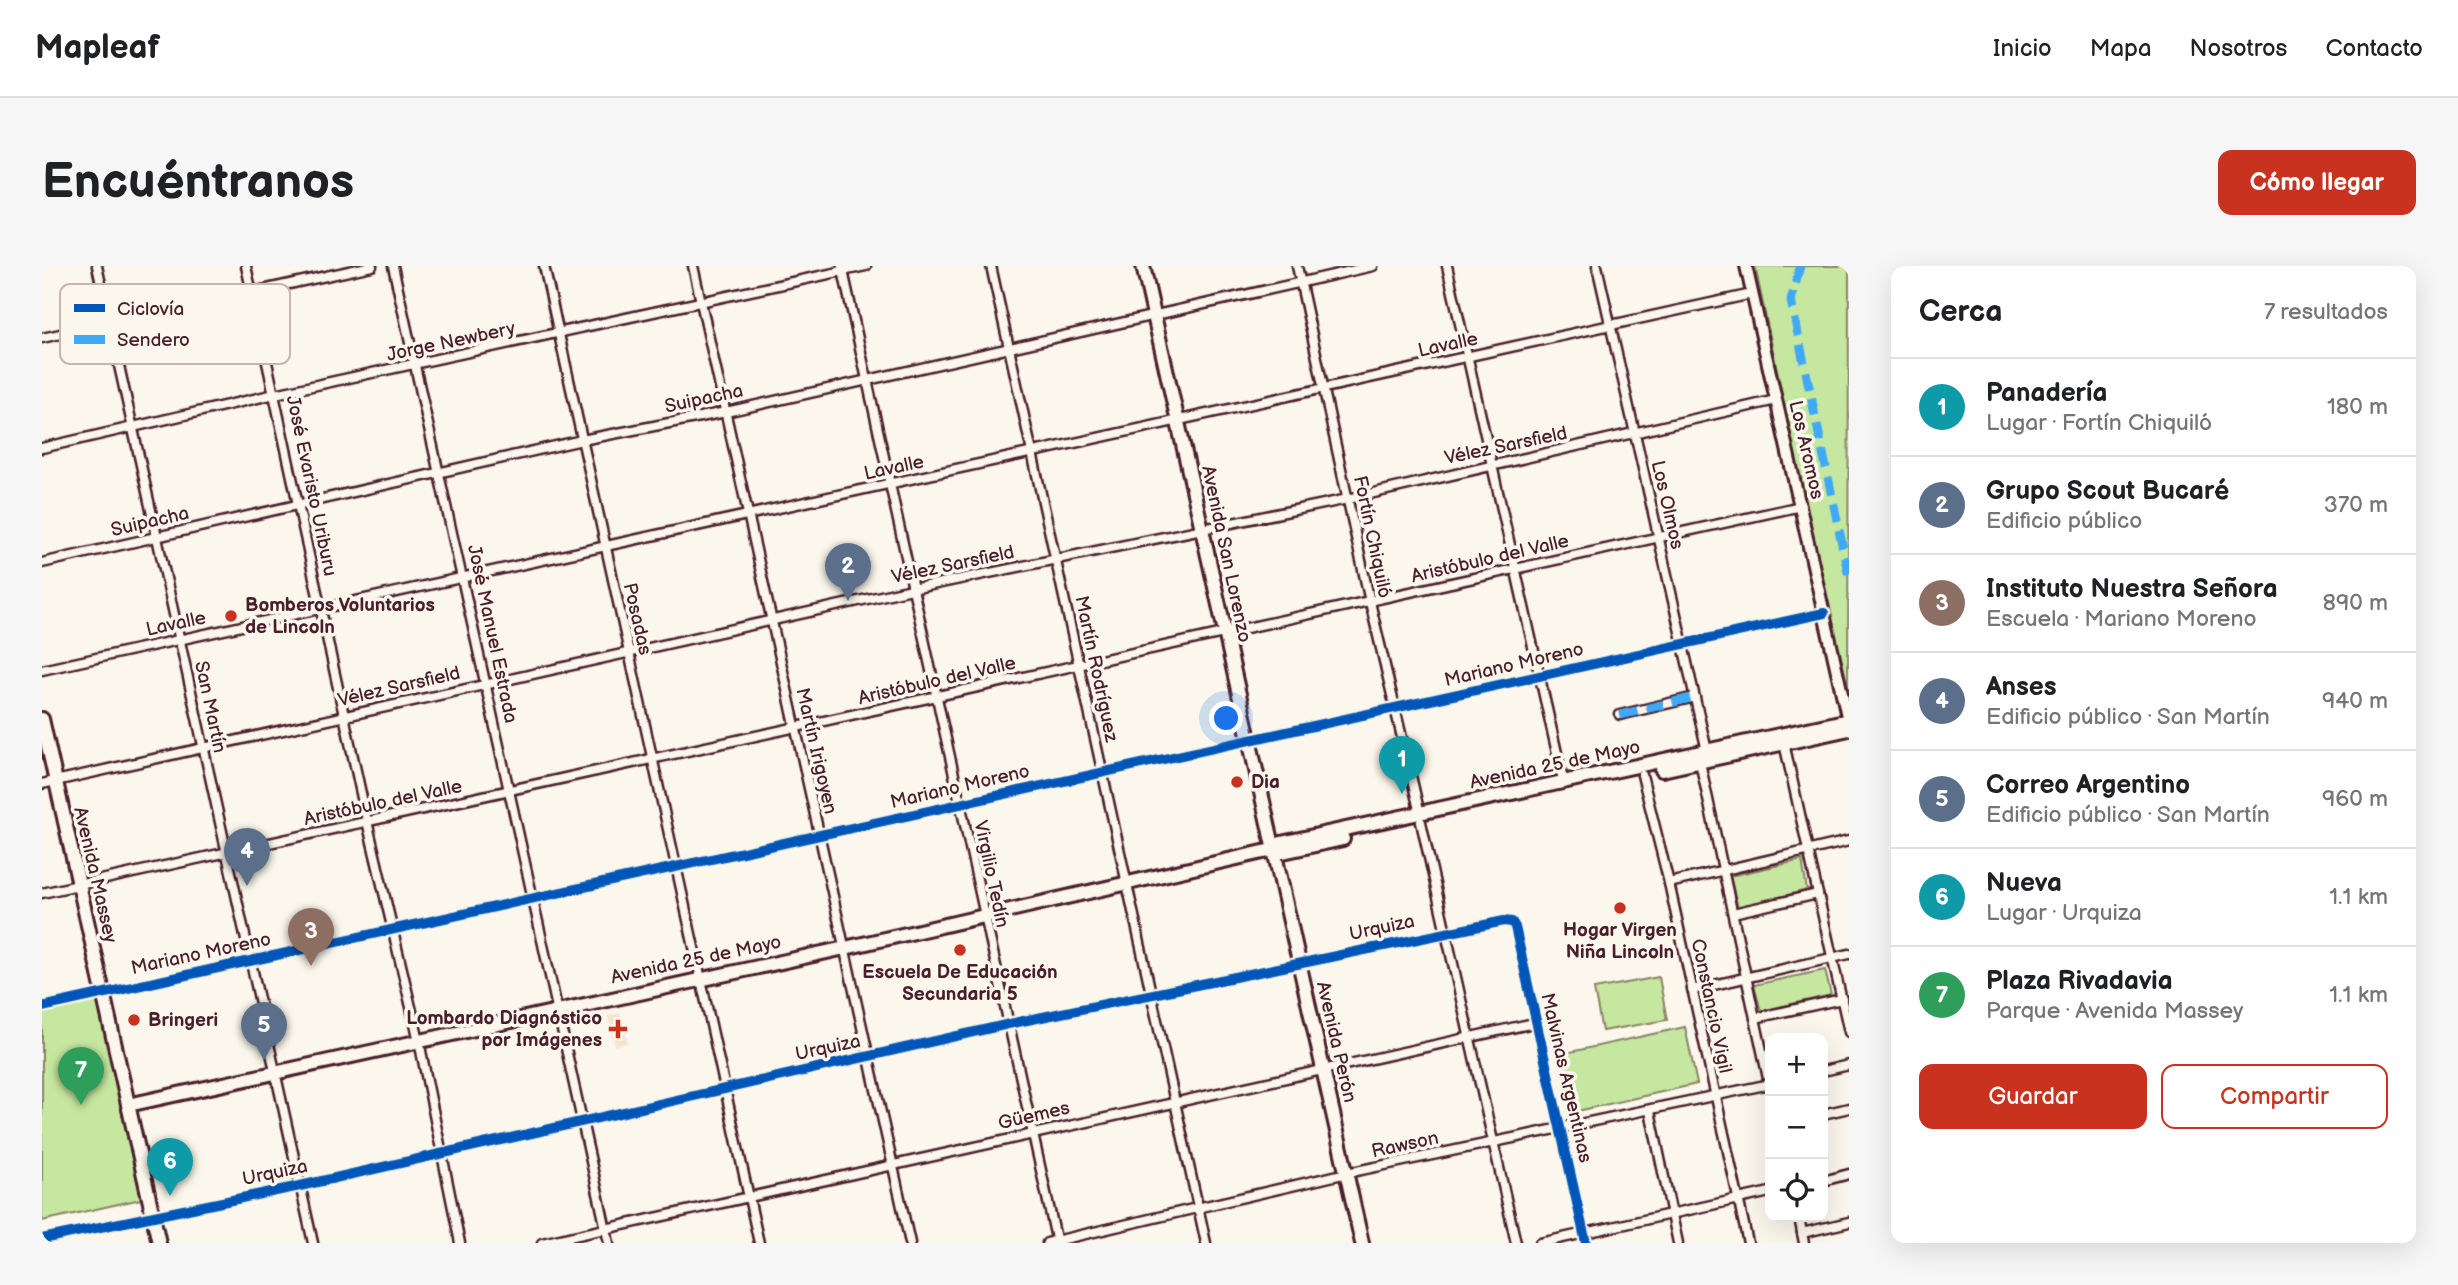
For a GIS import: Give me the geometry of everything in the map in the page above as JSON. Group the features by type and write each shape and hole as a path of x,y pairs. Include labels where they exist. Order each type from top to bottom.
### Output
{"main road":[{"name":"Avenida San Lorenzo","path":"1143,266 1272,850"},
{"name":"Avenida Massey","path":"42,719 48,783 79,885 159,1243"},
{"name":"Avenida 25 de Mayo","path":"1565,788 1642,775 1704,757 1784,743 1849,723"},
{"name":"Avenida 25 de Mayo","path":"128,1105 845,948 1272,850 1282,843 1565,788 1849,723"},
{"name":"Avenida Perón","path":"1272,850 1362,1243"}],"street":[{"name":"San Martín","path":"97,266 101,284"},
{"name":"José Evaristo Uriburu","path":"246,266 250,284"},
{"path":"286,284 372,266"},
{"name":"José Manuel Estrada","path":"393,266 536,899 609,1243"},
{"name":"Posadas","path":"544,266 759,1243"},
{"name":"Martín Irigoyen","path":"693,266 910,1243"},
{"name":"Jorge Newbery","path":"42,448 275,394 416,366 866,266"},
{"name":"Martín Rodríguez","path":"991,266 1030,453 1129,883 1173,1102 1206,1243"},
{"name":"Fortín Chiquiló","path":"1297,266 1370,602 1516,1243"},
{"name":"Suipacha","path":"42,563 582,440 726,412 867,378 1373,266"},
{"path":"1447,266 1565,788"},
{"name":"Los Olmos","path":"1597,266 1695,696 1732,913 1765,1063"},
{"name":"Los Aromos","path":"1746,266 1849,723"},
{"name":"Virgilio Tedín","path":"843,269 983,916 1033,1133 1054,1242"},
{"name":"Lavalle","path":"42,670 1752,294"},
{"path":"42,338 60,334"},
{"name":"San Martín","path":"118,364 313,1243"},
{"name":"José Evaristo Uriburu","path":"268,364 367,821 419,1041 460,1243"},
{"name":"Vélez Sarsfield","path":"48,783 912,589 1348,499 1776,400"},
{"name":"Aristóbulo del Valle","path":"42,893 795,730 1801,506"},
{"name":"Mariano Moreno","path":"42,1007 1824,613"},
{"path":"1620,715 1695,696"},
{"path":"1784,743 1849,1032"},
{"name":"Constancio Vigil","path":"1642,775 1669,883 1713,1096 1748,1243"},
{"path":"1669,883 1849,842"},
{"path":"1732,913 1818,894"},
{"name":"Urquiza","path":"42,1240 300,1186 583,1119 867,1058 1009,1024 1152,997 1446,932 1512,922"},
{"name":"Malvinas Argentinas","path":"1512,922 1585,1239"},
{"path":"1692,990 1849,954"},
{"path":"1755,1018 1842,999"},
{"name":"Güemes","path":"542,1243 748,1195 1534,1023"},
{"path":"1828,1070 1849,1065"},
{"name":"Rawson","path":"1054,1242 1347,1174 1765,1087"},
{"path":"1828,1113 1849,1108"},
{"path":"1650,1111 1678,1243"},
{"path":"1828,1180 1849,1174"},
{"path":"1540,1243 1585,1239 1671,1213 1765,1193"},
{"path":"1800,1222 1804,1243"},
{"path":"1802,1233 1849,1222"}],"shaded area":[{"name":"Lombardo Diagnóstico por Imágenes","path":"620,1013 628,1043 615,1046 608,1016"}],"green space":[{"path":"1755,266 1849,266 1848,704"},
{"path":"1802,860 1807,890 1738,908 1730,876"},
{"path":"1825,970 1831,995 1761,1011 1754,985"},
{"path":"1659,977 1667,1020 1602,1031 1594,989"},
{"path":"97,998 141,1199 42,1221 42,1011"},
{"path":"1685,1027 1697,1084 1573,1112 1561,1054"}],"marked path":[{"path":"1800,266 1791,301 1849,577"},
{"path":"1620,715 1695,697"}],"cycle path":[{"path":"42,1007 1824,613"},
{"path":"42,1239 300,1186 1009,1024 1504,921 1512,922 1515,927 1586,1243"}],"place":[{"name":"Grupo Scout Bucaré","path":"848,601"},
{"name":"Bomberos Voluntarios de Lincoln","path":"231,616"},
{"name":"Dia","path":"1237,782"},
{"name":"Panadería","path":"1402,794"},
{"name":"Anses","path":"247,886"},
{"name":"Hogar Virgen Niña Lincoln","path":"1620,908"},
{"name":"Escuela De Educación Secundaria 5","path":"960,950"},
{"name":"Instituto Nuestra Señora","path":"311,966"},
{"name":"Bringeri","path":"134,1020"},
{"name":"Lombardo Diagnóstico por Imágenes","path":"618,1029"},
{"name":"Correo Argentino","path":"264,1060"},
{"name":"Plaza Rivadavia","path":"81,1105"},
{"name":"Nueva","path":"170,1196"}]}
